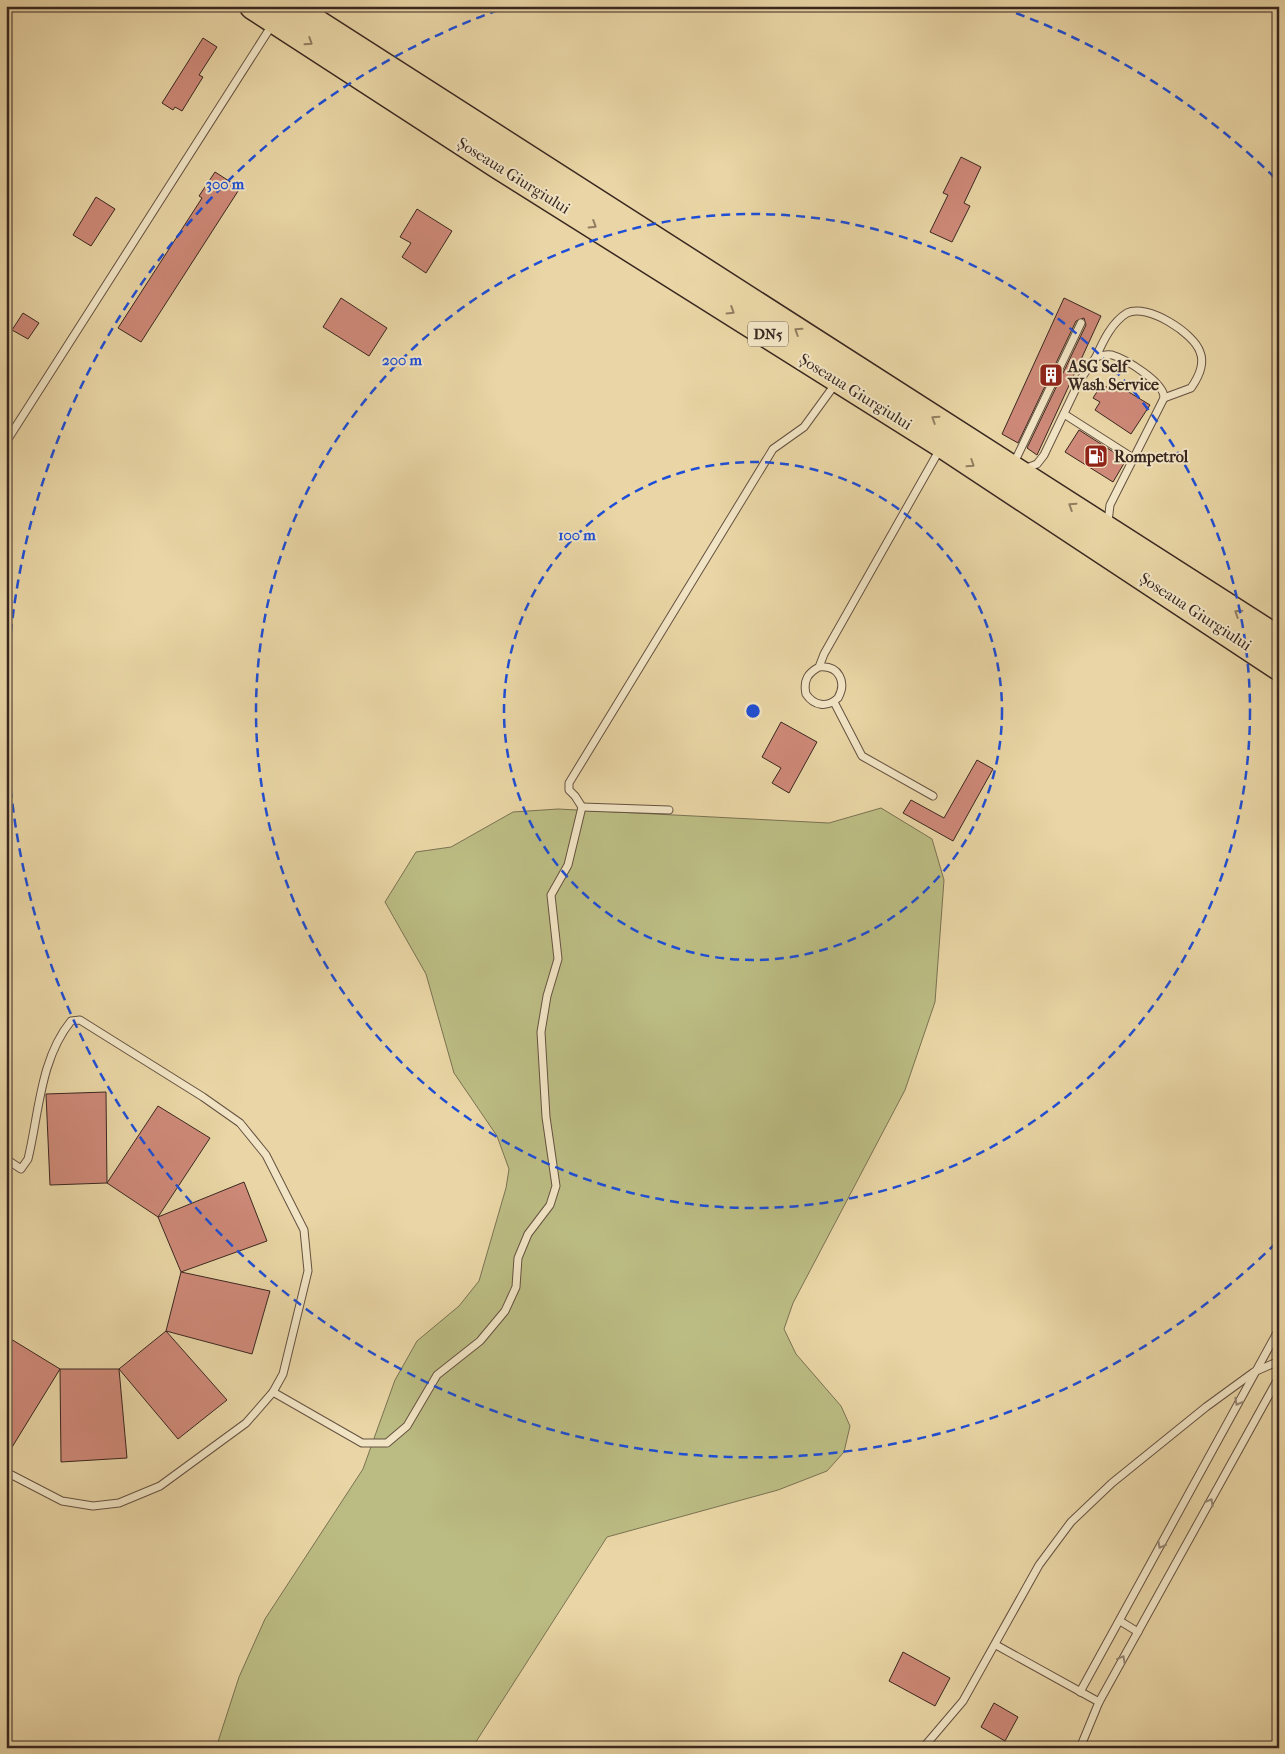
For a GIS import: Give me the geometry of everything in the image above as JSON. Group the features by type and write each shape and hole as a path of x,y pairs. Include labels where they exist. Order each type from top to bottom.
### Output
{"highway":[{"name":"Șoseaua Giurgiului","path":"254,6 283,13 1014,469 1279,640"},
{"name":"Șoseaua Giurgiului","path":"283,13 498,165 943,445 1279,667"}],"lane":[{"path":"6,442 283,13"},
{"path":"1014,469 1037,464 1080,380 1096,357 1103,340 1118,321 1128,313 1140,311 1162,319 1186,334 1197,344 1201,354 1202,365 1191,388 1164,398"},
{"path":"1014,469 1081,323"},
{"path":"1096,357 1109,354 1144,373 1162,387 1164,398 1110,505 1107,517 1108,530"},
{"path":"273,1392 362,1443 387,1443 407,1426 437,1375 480,1341 505,1311 516,1287 518,1258 528,1234 550,1204 556,1186 546,1117 541,1032 558,959 551,895 568,865 582,807 576,796 569,790 569,783 773,449 804,427 839,379"},
{"path":"1064,414 1133,458"},
{"path":"820,667 843,620 943,445"},
{"path":"820,667 830,667 840,675 842,691 834,702 825,705 815,703 806,694 807,677 811,671 820,667"},
{"path":"834,702 862,756 933,796"},
{"path":"582,807 669,810"},
{"path":"6,1159 21,1169 28,1160 42,1086 60,1034 71,1021 80,1020 240,1123 266,1155 304,1230 308,1271 283,1374 273,1392 246,1422 160,1486 119,1503 93,1506 62,1501 6,1472"},
{"path":"1080,1692 1279,1328"},
{"path":"923,1748 963,1702 1039,1566 1071,1522 1112,1483 1206,1407 1254,1372 1279,1361"},
{"path":"1080,1748 1099,1702 1279,1377"},
{"path":"1120,1621 1138,1632"},
{"path":"996,1645 1099,1702"}],"green space":[{"path":"881,808 932,839 944,880 935,1002 905,1090 793,1303 784,1329 796,1354 841,1406 850,1426 844,1452 827,1471 778,1490 607,1537 472,1748 216,1748 239,1677 265,1619 363,1469 395,1380 417,1341 459,1306 479,1281 506,1188 509,1169 497,1136 454,1073 426,974 385,902 416,852 451,847 513,812 558,809 829,823"}],"building":[{"path":"203,38 217,47 199,75 203,77 182,111 175,107 173,110 162,103"},
{"path":"961,157 981,167 964,203 970,206 952,242 930,232 948,195 943,193"},
{"path":"215,172 240,188 141,342 118,328 202,198 199,196"},
{"path":"96,197 115,209 91,246 73,235"},
{"path":"417,209 452,231 426,273 402,257 411,243 400,237"},
{"path":"341,298 387,328 369,356 323,327"},
{"name":"ASG Self Wash Service","path":"1064,298 1101,316 1037,455 1027,448 1086,325 1084,318 1076,321 1018,443 1002,434"},
{"path":"23,313 39,323 28,339 12,330"},
{"path":"1114,383 1150,405 1131,434 1095,410 1100,402 1093,398 1102,384 1110,389"},
{"name":"Rompetrol","path":"1079,430 1126,460 1113,482 1065,452"},
{"path":"781,722 817,742 789,793 772,783 781,768 762,757"},
{"path":"977,760 993,769 953,841 903,813 911,800 944,818"},
{"path":"106,1092 107,1183 50,1185 46,1094"},
{"path":"158,1106 210,1138 158,1217 107,1183"},
{"path":"244,1182 267,1241 181,1272 158,1217"},
{"path":"181,1272 270,1291 252,1354 166,1331"},
{"path":"166,1331 227,1400 178,1439 119,1369"},
{"path":"6,1336 60,1369 6,1457"},
{"path":"60,1369 119,1369 127,1458 61,1462"},
{"path":"903,1652 950,1678 935,1706 889,1681"},
{"path":"994,1703 1018,1717 1005,1741 981,1727"}],"place":[{"name":"ASG Self Wash Service","path":"1051,375"},
{"name":"Rompetrol","path":"1096,456"}]}
